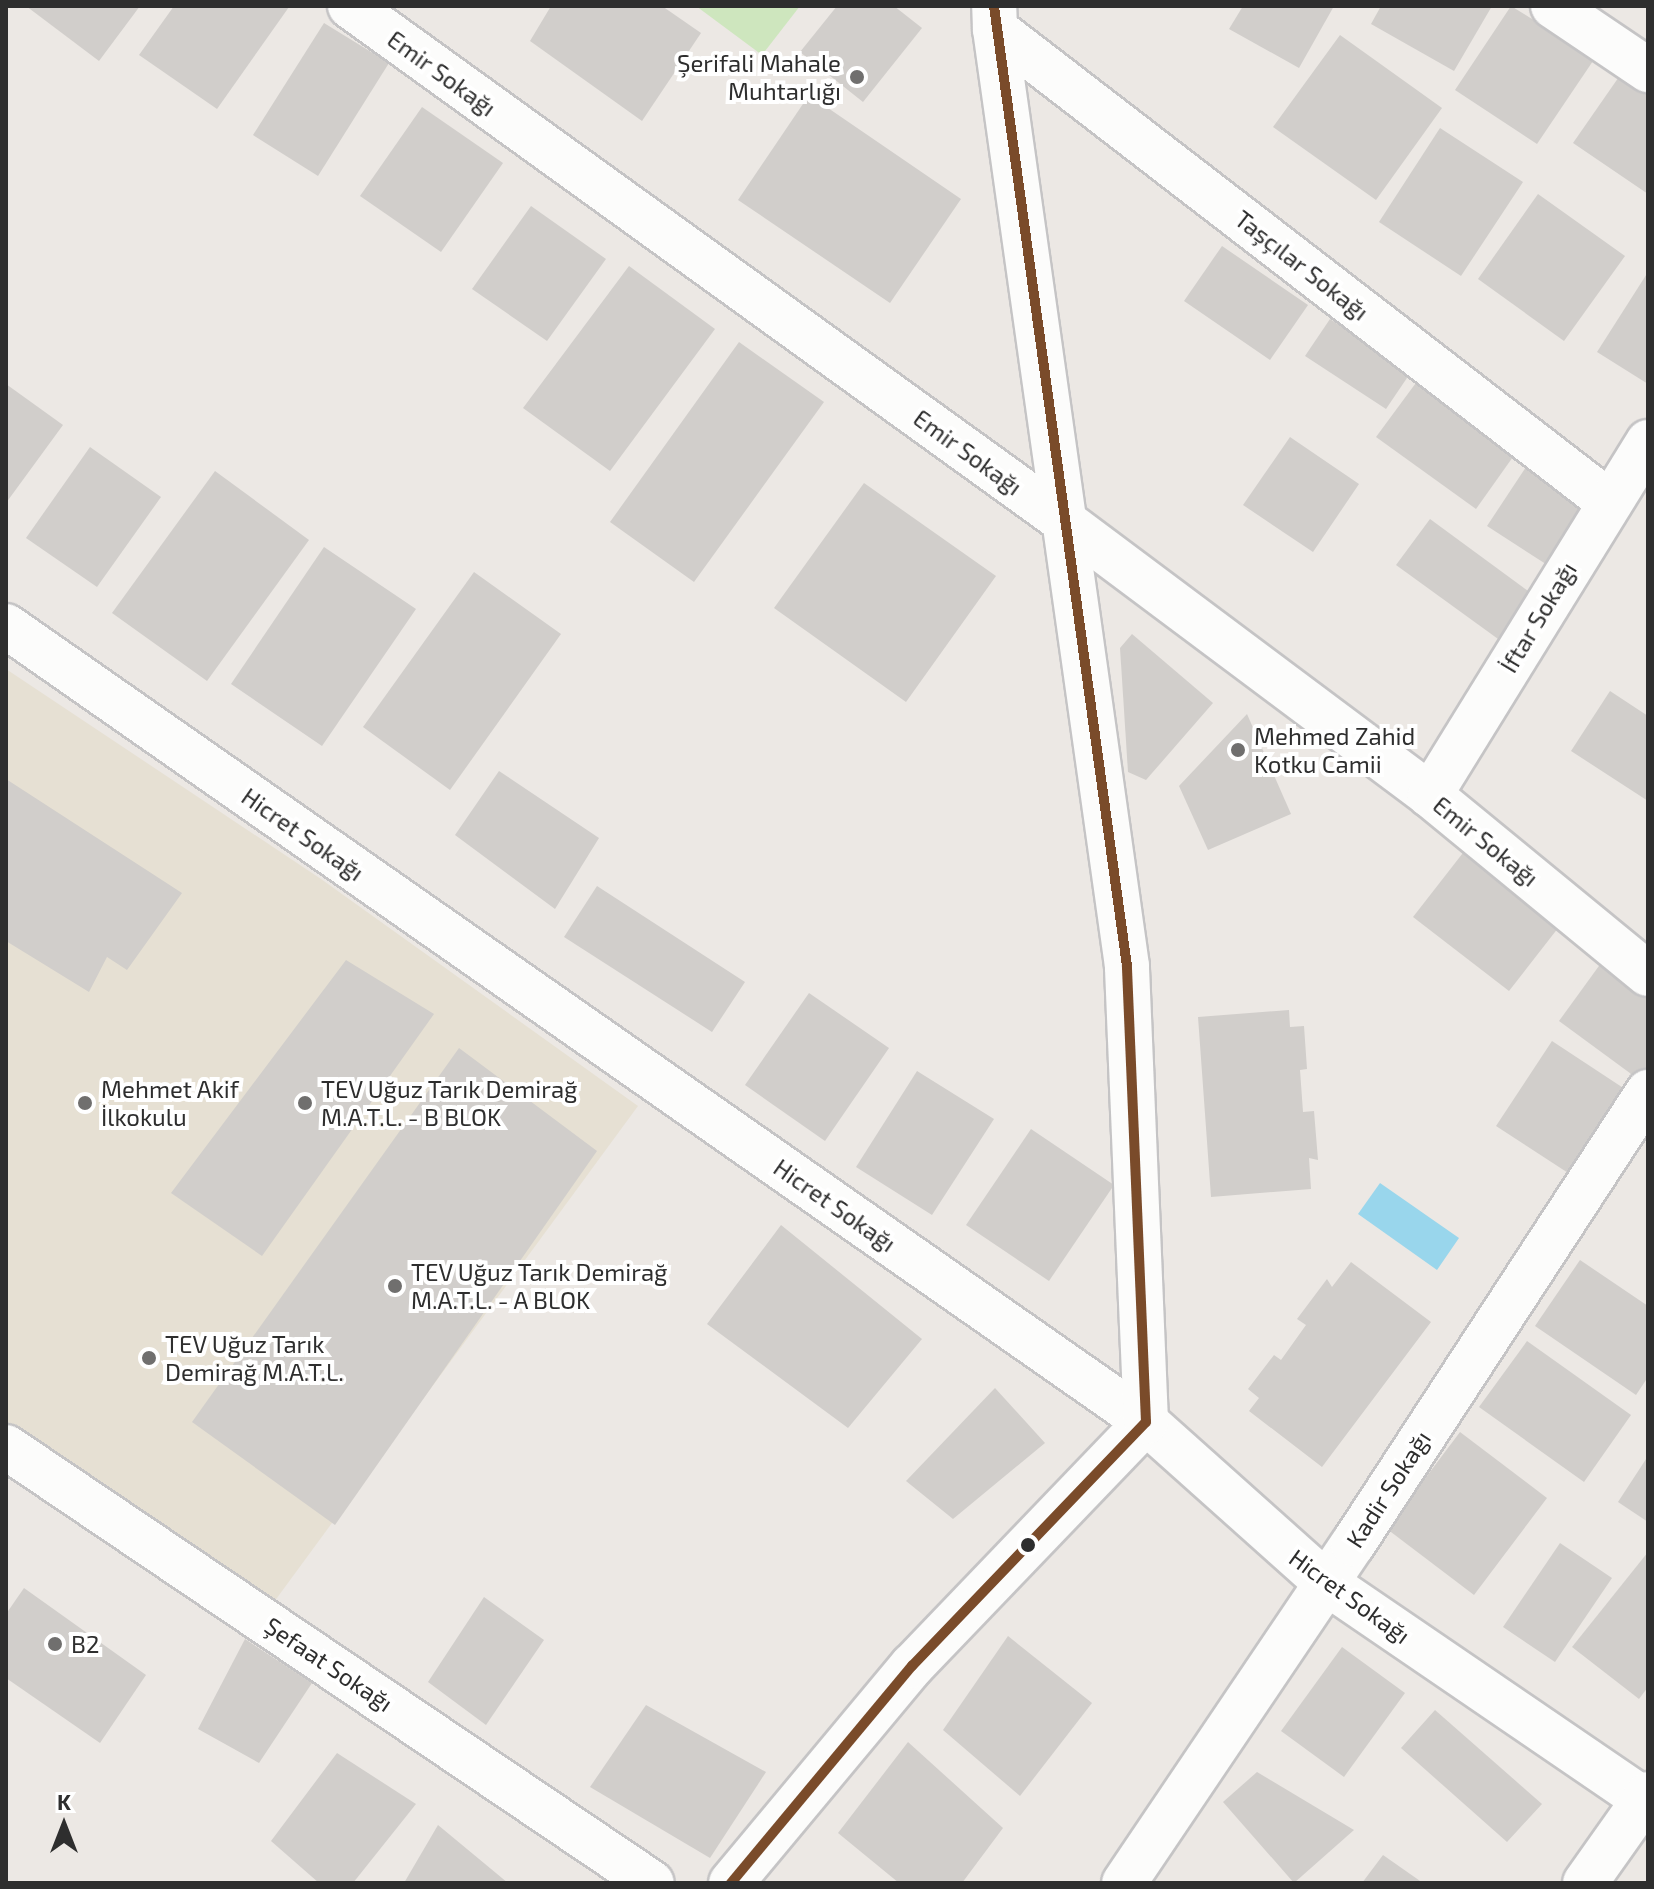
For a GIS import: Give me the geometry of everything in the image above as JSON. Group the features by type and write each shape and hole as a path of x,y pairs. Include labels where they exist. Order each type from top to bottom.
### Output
{"street":[{"name":"Emir Sokağı","path":"350,6 1064,521 1430,795 1648,974"},
{"path":"1553,6 1648,70"},
{"path":"731,1883 912,1666 1146,1422 1127,966 994,18"},
{"name":"Taşçılar Sokağı","path":"994,18 1609,502"},
{"name":"İftar Sokağı","path":"1430,795 1648,442"},
{"name":"Hicret Sokağı","path":"6,626 1146,1422 1325,1582 1647,1798"},
{"name":"Kadir Sokağı","path":"1124,1883 1648,1092"},
{"name":"Şefaat Sokağı","path":"6,1447 652,1883"},
{"path":"1585,1883 1647,1798"}],"shaded area":[{"path":"6,669 321,879 638,1106 274,1602 6,1427"}],"green space":[{"path":"696,6 800,6 762,55"}],"water":[{"path":"1380,1183 1459,1238 1437,1270 1358,1214"}],"building":[{"path":"26,6 140,6 99,61"},
{"path":"174,6 289,7 217,109 139,55"},
{"path":"551,6 662,6 701,33 642,121 530,41"},
{"name":"Şerifali Mahale Muhtarlığı","path":"837,6 894,6 922,28 863,102 800,52"},
{"path":"1243,6 1334,6 1299,68 1229,29"},
{"path":"1381,6 1492,6 1454,71 1371,24"},
{"path":"1511,6 1595,58 1537,144 1455,90"},
{"path":"324,23 389,63 318,176 253,135"},
{"path":"1340,35 1442,108 1376,200 1273,127"},
{"path":"1623,71 1648,87 1648,194 1573,143"},
{"path":"809,95 961,199 890,303 738,200"},
{"path":"422,107 503,163 441,252 360,196"},
{"path":"1440,128 1523,182 1461,276 1379,222"},
{"path":"1538,194 1625,256 1564,341 1478,279"},
{"path":"531,206 606,259 547,341 472,289"},
{"path":"1222,246 1308,305 1270,360 1184,301"},
{"path":"629,266 715,329 610,471 523,408"},
{"path":"1648,272 1648,384 1597,352"},
{"path":"1330,319 1411,372 1386,409 1305,356"},
{"path":"739,342 824,402 694,582 610,522"},
{"path":"1421,376 1520,447 1476,509 1376,437"},
{"path":"6,384 63,425 6,503"},
{"path":"1290,437 1359,484 1313,552 1243,505"},
{"path":"90,447 161,497 97,587 26,538"},
{"path":"1528,464 1593,506 1552,568 1487,526"},
{"path":"215,471 309,540 207,681 112,613"},
{"path":"864,483 996,576 906,702 774,608"},
{"path":"1430,519 1539,599 1505,644 1396,565"},
{"path":"324,547 416,609 322,746 231,684"},
{"path":"474,572 561,634 450,790 363,727"},
{"path":"1132,634 1213,703 1146,780 1128,772 1120,648"},
{"path":"1610,691 1648,716 1648,801 1571,751"},
{"name":"Mehmed Zahid Kotku Camii","path":"1247,714 1291,814 1208,850 1179,786"},
{"path":"499,771 599,838 555,909 455,835"},
{"path":"6,779 182,893 127,970 107,957 89,992 6,941"},
{"path":"1466,849 1562,923 1509,991 1413,917"},
{"path":"597,886 745,982 712,1032 564,937"},
{"path":"1604,959 1648,991 1648,1066 1638,1079 1559,1021"},
{"name":"TEV Uğuz Tarık Demirağ M.A.T.L. - B BLOK","path":"346,960 434,1014 262,1256 171,1193"},
{"path":"809,993 889,1048 825,1141 745,1085"},
{"path":"1289,1010 1290,1027 1304,1026 1307,1069 1300,1070 1303,1112 1314,1111 1318,1160 1309,1158 1311,1189 1211,1197 1198,1017"},
{"path":"1552,1041 1637,1097 1582,1182 1496,1126"},
{"name":"TEV Uğuz Tarık Demirağ M.A.T.L. - A BLOK","path":"459,1048 597,1151 335,1525 192,1422"},
{"path":"917,1071 994,1119 932,1215 856,1167"},
{"path":"1031,1129 1114,1185 1049,1281 966,1225"},
{"path":"781,1225 922,1339 848,1428 707,1324"},
{"path":"1580,1260 1648,1306 1648,1377 1636,1395 1535,1326"},
{"path":"1351,1262 1431,1322 1322,1467 1249,1411 1259,1398 1248,1389 1274,1355 1281,1360 1306,1325 1297,1319 1327,1279 1332,1287"},
{"path":"1527,1341 1631,1415 1584,1482 1479,1407"},
{"path":"995,1388 1045,1443 953,1519 906,1481"},
{"path":"1460,1432 1547,1498 1474,1595 1387,1529"},
{"path":"1648,1456 1648,1522 1618,1502"},
{"path":"1560,1543 1612,1578 1555,1662 1503,1627"},
{"path":"1648,1552 1648,1687 1639,1699 1572,1647"},
{"name":"B2","path":"24,1588 146,1675 100,1743 6,1678 6,1614"},
{"path":"484,1597 544,1640 486,1725 428,1682"},
{"path":"1008,1636 1092,1703 1020,1796 943,1730"},
{"path":"245,1639 312,1683 259,1763 198,1729"},
{"path":"1342,1647 1405,1693 1344,1777 1281,1731"},
{"path":"646,1705 766,1772 710,1858 590,1787"},
{"path":"1435,1710 1542,1804 1507,1842 1401,1748"},
{"path":"908,1742 1003,1828 962,1883 899,1883 838,1833"},
{"path":"337,1753 416,1804 353,1883 319,1883 271,1841"},
{"path":"1257,1772 1354,1830 1294,1883 1223,1802"},
{"path":"438,1825 508,1883 404,1883"},
{"path":"1383,1855 1423,1883 1362,1883"}],"transit line":[{"path":"731,1883 912,1666 1146,1422 1127,966 994,6"}],"place":[{"name":"Şerifali Mahale Muhtarlığı","path":"857,77"},
{"name":"Mehmed Zahid Kotku Camii","path":"1238,750"},
{"name":"Mehmet Akif İlkokulu","path":"85,1103"},
{"name":"TEV Uğuz Tarık Demirağ M.A.T.L. - B BLOK","path":"305,1103"},
{"name":"TEV Uğuz Tarık Demirağ M.A.T.L. - A BLOK","path":"395,1286"},
{"name":"TEV Uğuz Tarık Demirağ M.A.T.L.","path":"149,1358"},
{"name":"B2","path":"55,1644"}]}
